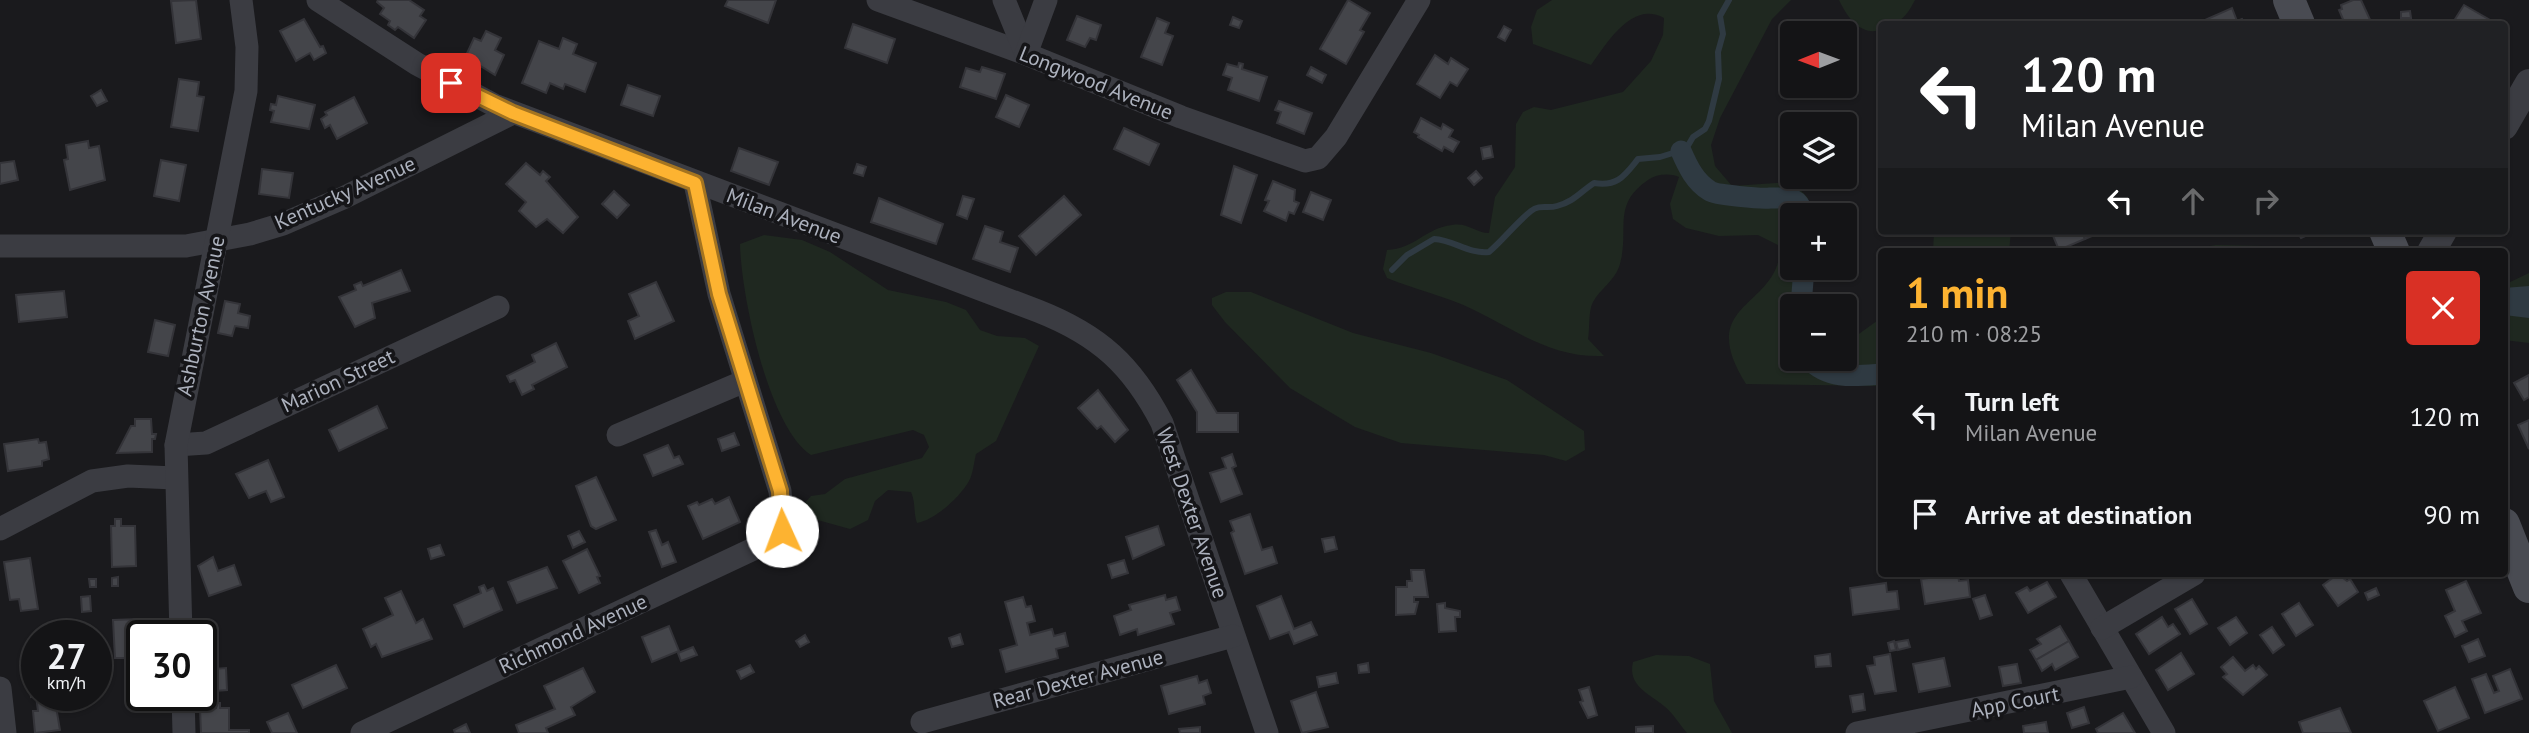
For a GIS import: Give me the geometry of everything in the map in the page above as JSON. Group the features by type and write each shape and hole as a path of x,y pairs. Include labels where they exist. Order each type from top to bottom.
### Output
{"main road":[{"path":"2290,0 2299,21"},
{"path":"2508,534 2529,587"}],"street":[{"name":"Ashburton Avenue","path":"180,620 174,478 176,445 246,91 247,47 241,0"},
{"name":"Milan Avenue","path":"318,0 417,64 513,113 1069,325"},
{"name":"Longwood Avenue","path":"878,0 1026,54 1181,117 1289,156 1314,160 1336,137 1418,0"},
{"path":"1004,0 1026,54"},
{"path":"1026,54 1046,0"},
{"path":"2508,119 2529,83"},
{"name":"Kentucky Avenue","path":"0,246 186,246 216,242 312,212 513,113"},
{"path":"618,435 745,381 719,294 695,183"},
{"name":"Marion Street","path":"176,445 201,445 498,307"},
{"name":"West Dexter Avenue","path":"1069,325 1119,359 1137,379 1156,411 1267,733"},
{"name":"Richmond Avenue","path":"362,733 774,541 782,531 780,491 745,381"},
{"path":"0,529 92,481 128,476 174,478"},
{"path":"2073,577 2164,733"},
{"path":"2102,628 2189,577"},
{"name":"Rear Dexter Avenue","path":"922,722 1233,636"},
{"name":"App Court","path":"1857,733 2131,677"},
{"path":"0,688 5,733"},
{"path":"183,711 184,733"}],"shaded area":[{"path":"1552,0 1791,0 1772,19 1720,118 1711,145 1715,166 1732,186 1780,183 1780,189 1800,189 1809,203 1780,203 1780,246 1758,235 1719,236 1686,228 1673,219 1670,204 1679,177 1663,175 1648,180 1629,199 1625,209 1619,267 1614,277 1596,297 1590,310 1588,339 1604,356 1568,353 1551,348 1463,305 1387,278 1383,269 1387,250 1405,246 1434,230 1462,225 1489,233 1495,197 1515,167 1516,124 1523,112 1534,107 1551,110 1623,92 1651,61 1663,35 1664,18 1652,14 1631,19 1613,36 1591,65 1533,44 1531,27 1537,10"},
{"path":"1839,0 1915,0 1902,18 1897,21 1878,21 1878,30 1861,28 1857,25 1857,21 1853,21"},
{"path":"764,235 802,240 830,252 888,290 946,302 966,310 980,330 997,336 1025,338 1039,346 996,441 976,454 972,475 965,487 953,501 931,517 917,523 911,492 888,490 875,501 868,520 850,529 814,519 803,505 811,496 825,494 845,479 922,458 929,447 924,435 913,430 811,455 796,440 770,389 745,294 740,244"},
{"path":"1934,235 2011,235 2009,248 1933,248"},
{"path":"2216,245 2270,248 2196,248"},
{"path":"1780,246 1780,280 1811,280 1809,294 1780,294 1780,371 1857,371 1857,335 1878,320 1878,386 1746,384 1732,357 1729,336 1734,320 1768,282 1777,267"},
{"path":"2529,273 2529,343 2508,340 2508,283"},
{"path":"2529,286 2529,318 2508,315 2508,288"},
{"path":"1226,292 1251,292 1353,333 1431,353 1507,380 1584,431 1585,450 1566,461 1544,455 1401,443 1355,427 1290,388 1225,322 1212,305 1212,298"},
{"path":"1656,655 1689,656 1710,664 1714,701 1732,733 1687,733 1667,709 1636,683 1632,670 1633,662"}],"building":[{"path":"196,0 201,39 176,43 171,1"},
{"path":"378,0 409,0 424,10 420,16 426,20 414,38 398,27 395,30 388,25 390,21 380,14 384,8"},
{"path":"728,0 776,0 768,23 725,6"},
{"path":"1348,0 1370,13 1360,30 1364,32 1346,64 1320,49"},
{"path":"2361,0 2371,21 2344,21 2339,10 2342,9 2341,5"},
{"path":"2464,5 2492,21 2454,21"},
{"path":"2232,8 2237,21 2206,21"},
{"path":"2410,11 2411,18 2401,18 2401,12"},
{"path":"1077,16 1101,25 1096,40 1090,38 1085,47 1067,40"},
{"path":"1233,17 1242,21 1239,28 1230,25"},
{"path":"1157,18 1169,23 1165,33 1173,36 1162,65 1141,57"},
{"path":"304,19 326,53 314,60 310,53 296,61 280,31"},
{"path":"853,24 895,39 887,63 845,48"},
{"path":"1504,26 1511,30 1505,41 1498,37"},
{"path":"486,31 501,38 495,50 504,55 495,75 474,62 472,67 463,62 474,38 481,41"},
{"path":"563,38 577,44 573,54 596,63 585,92 565,84 563,89 550,83 546,93 522,83 539,41 559,49"},
{"path":"1435,55 1448,64 1451,58 1468,69 1457,86 1450,82 1440,98 1417,84"},
{"path":"1239,63 1243,64 1242,69 1267,77 1259,101 1228,90 1232,78 1223,75 1227,64 1238,67"},
{"path":"982,67 1005,74 996,99 960,87 966,68 980,72"},
{"path":"1311,67 1326,75 1322,83 1307,75"},
{"path":"179,79 199,82 197,96 204,97 198,131 171,127"},
{"path":"628,85 660,96 653,116 621,105"},
{"path":"101,90 107,101 97,106 91,96"},
{"path":"1006,95 1029,105 1019,127 996,117"},
{"path":"278,96 315,105 309,129 271,122 274,111 270,110 271,104 276,105"},
{"path":"354,97 367,123 337,139 330,125 325,128 321,119 327,115 325,112"},
{"path":"1279,101 1312,113 1304,134 1277,123 1281,112 1275,110"},
{"path":"1421,118 1441,129 1443,124 1453,130 1449,137 1459,142 1453,152 1444,147 1442,151 1418,137 1414,132"},
{"path":"1124,128 1159,144 1149,165 1114,149"},
{"path":"88,141 89,148 99,146 105,180 70,190 64,160 68,159 66,145"},
{"path":"1491,146 1493,157 1483,159 1481,148"},
{"path":"739,148 778,162 769,185 731,171"},
{"path":"161,160 186,165 179,201 154,196"},
{"path":"14,161 18,180 0,184 0,163"},
{"path":"526,163 540,175 543,171 550,177 546,181 578,217 563,233 547,219 536,227 519,211 526,202 506,184"},
{"path":"857,164 866,167 863,176 854,173"},
{"path":"1234,166 1257,175 1241,223 1221,215"},
{"path":"262,169 293,173 289,198 259,194"},
{"path":"1476,171 1482,178 1474,185 1468,178"},
{"path":"1273,181 1295,190 1294,201 1299,203 1294,214 1289,212 1286,221 1264,211 1269,201 1265,200"},
{"path":"614,191 629,205 617,218 602,204"},
{"path":"1311,192 1331,200 1323,220 1303,212"},
{"path":"963,196 974,199 967,219 957,215"},
{"path":"1064,196 1081,215 1036,255 1019,236"},
{"path":"879,198 943,224 936,244 871,222"},
{"path":"985,226 1003,232 1000,242 1018,248 1010,272 973,259"},
{"path":"2053,235 2084,235 2085,239 2058,248"},
{"path":"401,270 410,291 372,303 375,318 355,327 339,297 356,290 354,285 361,282 363,286"},
{"path":"656,282 674,321 635,339 628,321 639,316 629,294"},
{"path":"64,291 67,317 19,322 16,295"},
{"path":"225,301 240,304 238,313 250,316 248,328 235,326 232,336 218,333"},
{"path":"155,320 175,325 168,356 148,352"},
{"path":"556,343 567,367 532,385 534,389 522,395 515,380 510,382 507,376 535,362 532,355"},
{"path":"1191,370 1217,413 1238,413 1238,432 1197,432 1197,412 1177,380"},
{"path":"2529,375 2529,397 2524,400 2514,383"},
{"path":"1098,390 1128,430 1115,442 1101,426 1097,429 1078,408"},
{"path":"377,406 387,428 339,451 329,430"},
{"path":"135,419 151,419 152,434 156,434 155,439 152,439 152,452 117,453 131,426 135,426"},
{"path":"2529,420 2529,449 2518,425"},
{"path":"734,433 739,445 722,451 718,439"},
{"path":"38,439 39,443 46,442 49,459 42,461 42,466 8,471 4,444"},
{"path":"668,445 674,458 679,456 683,464 653,476 644,455"},
{"path":"1232,454 1236,466 1232,468 1242,494 1221,502 1210,473 1226,468 1222,458"},
{"path":"268,460 284,497 271,502 266,491 249,498 236,474"},
{"path":"596,477 616,520 596,529 591,526 576,486"},
{"path":"729,497 740,522 703,539 688,506 697,502 699,505 712,499 715,504"},
{"path":"1250,514 1262,550 1272,547 1277,563 1245,574 1231,533 1234,531 1230,521"},
{"path":"115,519 121,519 121,526 135,526 136,566 112,567 111,526 115,526"},
{"path":"1158,526 1164,545 1133,559 1126,537"},
{"path":"656,530 662,545 668,542 676,562 662,567 649,532"},
{"path":"579,531 585,542 573,548 568,536"},
{"path":"1334,537 1337,549 1325,552 1322,539"},
{"path":"440,545 444,555 431,559 428,549"},
{"path":"587,549 600,576 597,577 600,583 579,593 563,561"},
{"path":"213,557 218,571 234,565 241,585 209,596 198,566"},
{"path":"30,558 38,609 21,611 19,599 10,600 4,562"},
{"path":"1124,560 1128,573 1112,578 1108,565"},
{"path":"547,567 557,588 517,603 508,582"},
{"path":"1411,570 1424,570 1428,597 1414,597 1414,602 1418,602 1415,614 1396,615 1396,587 1407,587 1407,581 1412,581"},
{"path":"118,577 118,586 112,586 112,578"},
{"path":"1958,577 1959,581 1968,580 1970,597 1925,604 1921,579"},
{"path":"2334,577 2342,577 2347,581 2350,579 2358,592 2338,606 2323,585"},
{"path":"89,579 96,579 96,587 90,587"},
{"path":"2466,581 2481,613 2462,621 2467,631 2455,637 2445,616 2455,611 2446,590"},
{"path":"2047,582 2056,597 2028,613 2016,593 2027,587 2030,591"},
{"path":"1886,583 1887,592 1897,591 1899,609 1853,615 1850,588"},
{"path":"484,585 487,591 493,588 502,610 464,627 454,605 481,593 479,587"},
{"path":"2376,588 2379,595 2368,600 2365,593"},
{"path":"401,591 416,623 423,619 432,639 382,657 376,644 371,647 363,629 393,615 385,598"},
{"path":"1165,595 1166,600 1176,597 1180,610 1170,613 1174,624 1138,635 1137,629 1120,635 1114,616 1131,610 1129,605"},
{"path":"1985,595 1992,615 1980,619 1973,599"},
{"path":"90,596 91,611 82,612 81,597"},
{"path":"1281,596 1294,629 1311,622 1317,635 1294,644 1289,632 1270,639 1257,606"},
{"path":"1023,597 1026,607 1031,606 1035,621 1027,623 1030,635 1052,629 1054,636 1065,633 1068,646 1056,649 1058,658 1006,672 1000,650 1017,645 1005,602"},
{"path":"2192,599 2207,624 2190,634 2175,609"},
{"path":"1445,603 1445,608 1460,611 1460,617 1455,617 1456,631 1439,632 1437,604"},
{"path":"2299,603 2313,625 2296,636 2282,614"},
{"path":"2162,617 2168,627 2173,624 2180,634 2149,654 2136,634"},
{"path":"2236,617 2247,633 2230,645 2218,628"},
{"path":"139,619 126,620 126,658 115,658 113,620"},
{"path":"669,626 679,651 652,662 642,637"},
{"path":"2060,626 2069,641 2036,660 2030,650 2041,644 2037,639"},
{"path":"2272,627 2284,645 2273,653 2260,635"},
{"path":"960,634 963,644 952,647 949,638"},
{"path":"805,635 809,642 800,647 796,641"},
{"path":"2478,639 2485,656 2469,662 2462,646"},
{"path":"1908,640 1910,647 1898,650 1896,642"},
{"path":"1894,641 1896,650 1890,651 1888,643"},
{"path":"2069,641 2078,657 2055,670 2052,664 2042,671 2036,660"},
{"path":"693,647 697,655 681,661 678,653"},
{"path":"2181,653 2194,674 2168,690 2156,670"},
{"path":"1830,654 1831,666 1816,667 1815,656"},
{"path":"1890,654 1896,691 1875,694 1867,666 1875,665 1874,657"},
{"path":"2233,657 2245,671 2253,665 2256,669 2259,666 2267,675 2243,695 2223,677 2227,674 2221,667"},
{"path":"1944,658 1950,686 1919,692 1913,664"},
{"path":"1368,663 1369,672 1359,673 1358,665"},
{"path":"2017,664 2021,683 2003,686 1999,667"},
{"path":"336,665 347,688 303,708 292,685"},
{"path":"750,665 754,672 741,679 737,671"},
{"path":"226,668 227,690 217,691 217,669"},
{"path":"583,668 595,692 571,707 575,715 546,728 548,733 519,733 516,725 555,709 544,686"},
{"path":"2510,669 2522,699 2485,713 2472,679 2486,674 2494,693 2499,691 2493,676"},
{"path":"1336,673 1338,683 1319,687 1317,677"},
{"path":"1197,676 1199,683 1207,680 1211,693 1203,696 1205,704 1169,714 1161,686"},
{"path":"1589,687 1597,715 1588,718 1580,702 1583,701 1579,690"},
{"path":"2455,687 2469,718 2438,731 2424,701"},
{"path":"1316,692 1328,727 1302,733 1291,701"},
{"path":"1863,694 1865,710 1853,712 1850,696"},
{"path":"217,703 220,703 220,708 229,708 229,730 249,730 249,733 201,733 200,711 217,711"},
{"path":"2084,707 2089,723 2072,728 2067,713"},
{"path":"2340,708 2351,733 2303,733 2299,722"},
{"path":"33,711 57,711 60,730 35,733"},
{"path":"288,713 297,733 272,733 267,722"},
{"path":"2123,713 2135,733 2098,733 2096,729"},
{"path":"2046,722 2048,733 2024,733 2023,726"},
{"path":"466,724 470,733 455,733 454,730"},
{"path":"1653,726 1653,733 1636,733 1636,727"},
{"path":"1200,727 1200,733 1180,733 1179,729"}],"waterway":[{"path":"1392,270 1407,255 1434,239 1474,251 1489,252 1534,209 1563,204 1594,183 1615,181 1625,175 1638,159 1660,157 1686,149 1693,137 1705,129 1709,121 1719,79 1718,52 1723,34 1720,16 1729,0"},
{"path":"1681,151 1696,179 1710,191 1739,196 1792,199 1798,203"},
{"path":"1802,294 1803,280"},
{"path":"1827,371 1852,376 1878,374"}],"route":[{"path":"451,83 513,113 695,183 719,294 780,491 782,531"}]}
